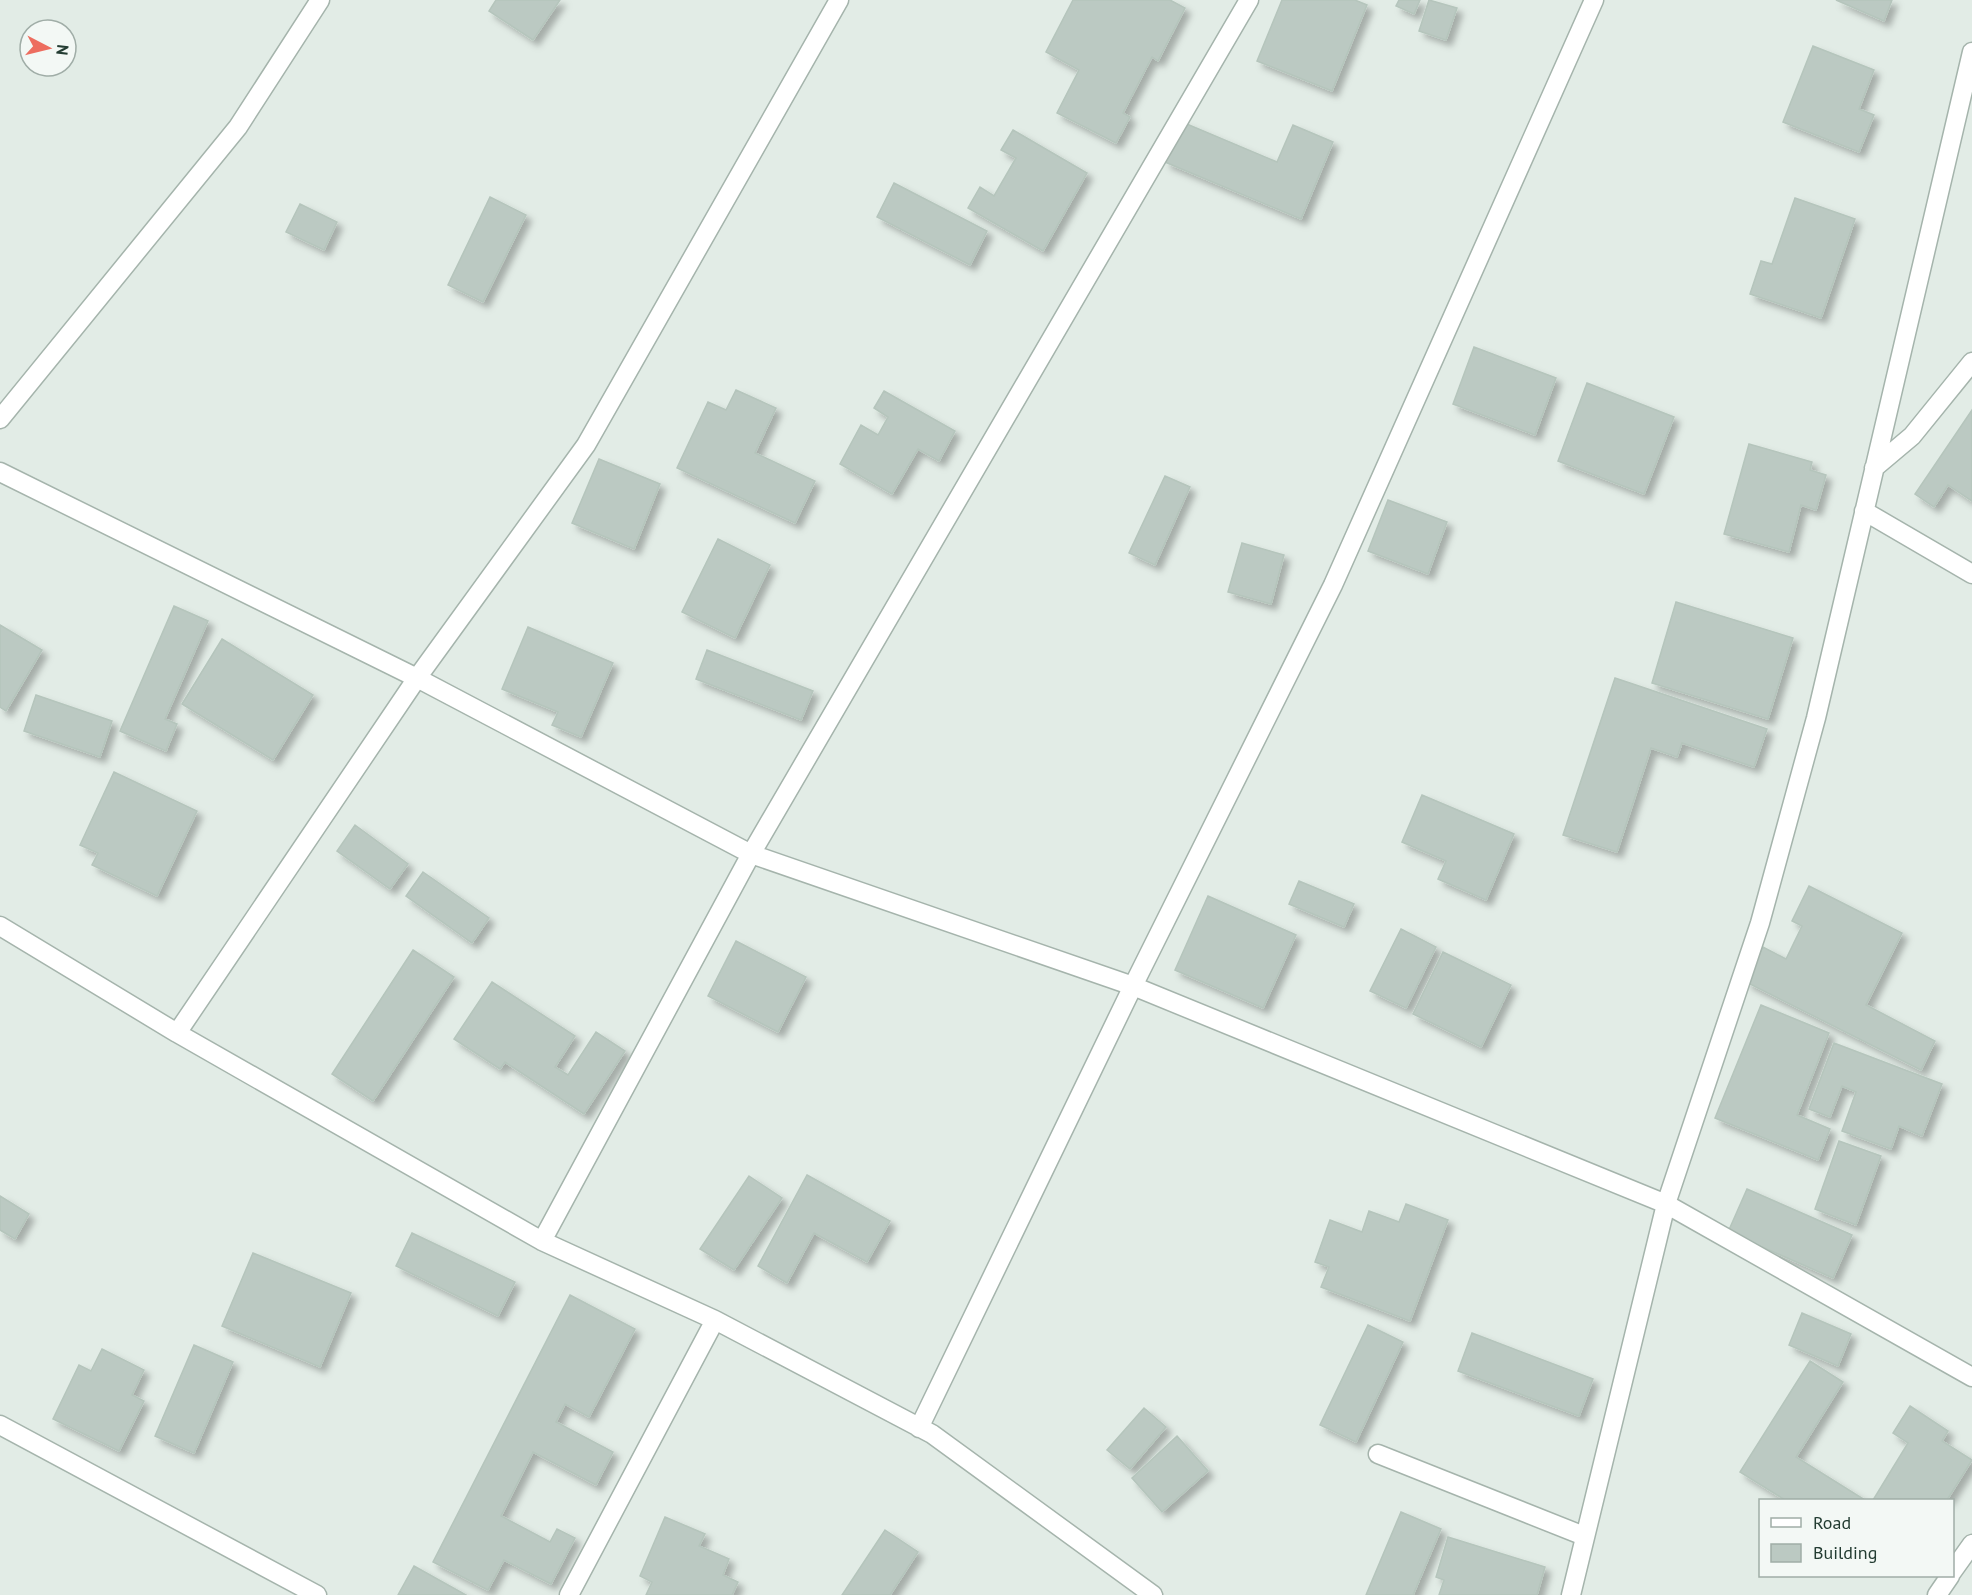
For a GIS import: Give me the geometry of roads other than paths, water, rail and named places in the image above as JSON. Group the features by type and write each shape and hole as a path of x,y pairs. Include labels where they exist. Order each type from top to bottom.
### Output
{"street":[{"path":"0,419 238,127 320,0"},
{"path":"177,1033 417,678 586,445 839,0"},
{"path":"542,1241 751,854 1249,0"},
{"path":"919,1428 1133,986 1333,585 1594,0"},
{"path":"1571,1595 1666,1204 1760,923 1816,718 1972,52"},
{"path":"1874,468 1912,436 1972,362"},
{"path":"0,472 417,678 751,854 1133,986 1666,1204 1972,1377"},
{"path":"1864,511 1972,574"},
{"path":"0,926 177,1033 542,1241 715,1320 932,1434 1153,1595"},
{"path":"569,1595 715,1320"},
{"path":"0,1425 317,1595"},
{"path":"1378,1454 1584,1536"},
{"path":"1954,1570 1972,1544"},
{"path":"1937,1595 1949,1577"}]}
